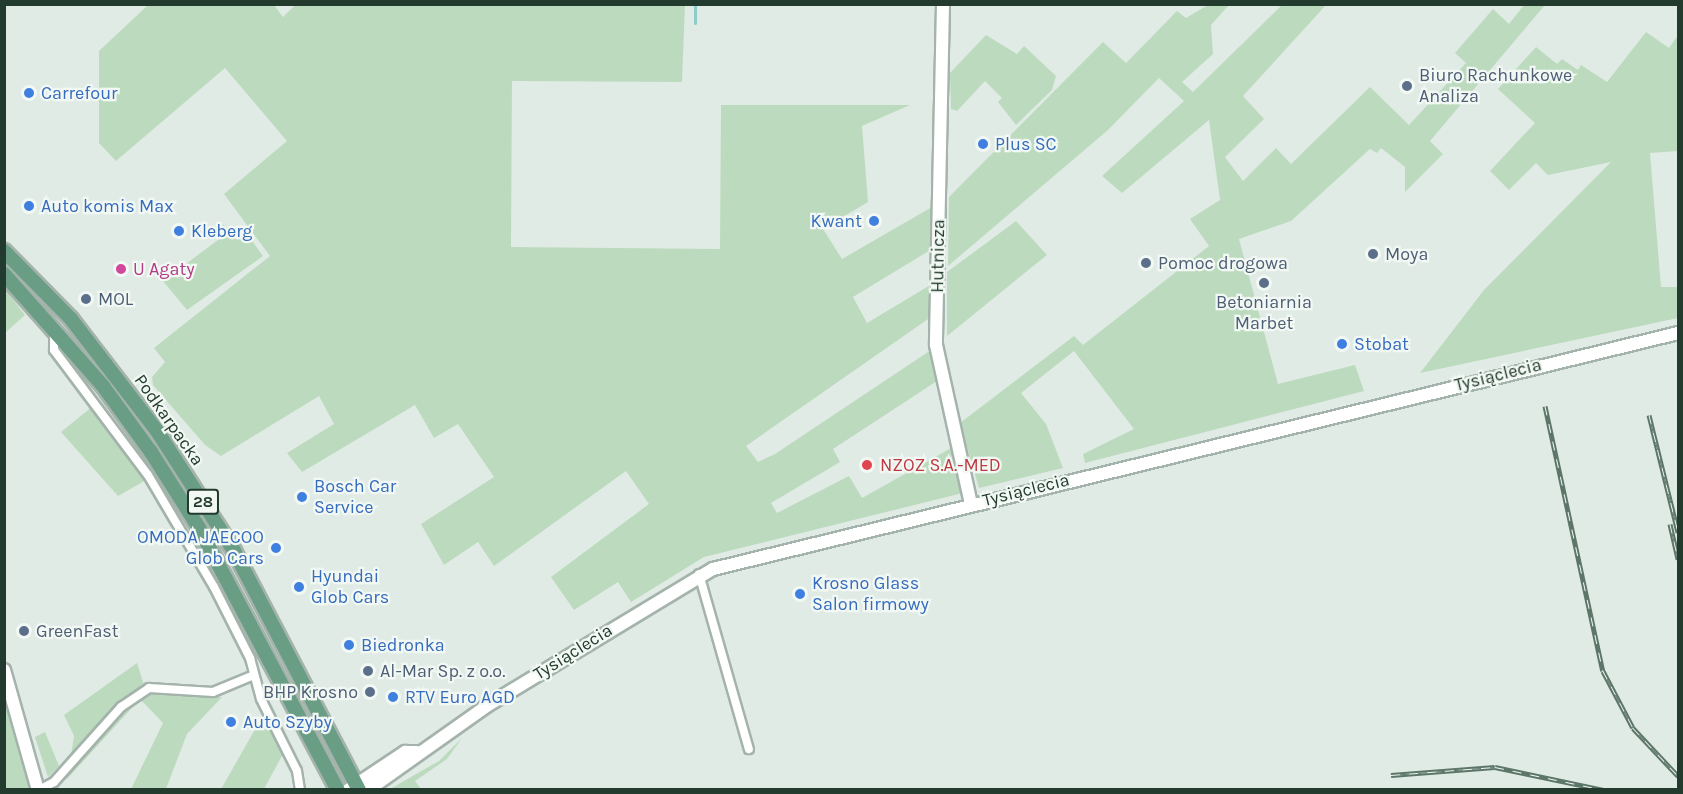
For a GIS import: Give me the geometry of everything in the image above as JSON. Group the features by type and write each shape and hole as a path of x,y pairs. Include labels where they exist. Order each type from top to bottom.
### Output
{"main road":[{"name":"Podkarpacka","path":"4,251 71,319 157,431 234,551 358,788"},
{"name":"Podkarpacka","path":"4,274 43,314 74,351 151,452 199,528 338,789"}],"street":[{"name":"Hutnicza","path":"943,4 936,345 971,504"},
{"name":"Podkarpacka","path":"43,314 60,358 170,511 225,608 300,789"},
{"name":"Tysiąclecia","path":"358,788 405,752 417,752 699,574 971,504 1678,333"},
{"path":"60,358 64,350 74,351"},
{"path":"699,574 749,749"},
{"path":"4,670 38,789 54,782 121,707 149,688 213,692 254,675"}],"green space":[{"path":"296,4 685,5 682,82 512,81 511,247 720,249 721,105 910,105 862,126 868,202 823,229 842,259 932,207 932,249 853,297 867,323 932,284 931,317 746,446 758,462 775,454 931,350 937,381 833,449 840,462 771,503 777,513 849,476 862,498 953,447 963,493 704,557 631,602 618,582 574,610 551,577 649,504 626,471 494,566 478,542 444,565 421,524 494,477 458,424 434,438 415,405 302,472 287,453 334,424 319,396 221,456 205,445 153,385 152,377 165,362 154,348 270,256 224,194 287,141 225,68 116,161 99,143 99,51 148,5 274,5 283,17"},
{"path":"1208,5 1229,5 1211,25 1213,54 1182,82 1193,92 1282,5 1326,5 1243,96 1264,119 1225,157 1243,181 1276,148 1291,164 1370,87 1409,125 1466,63 1455,53 1493,9 1509,24 1524,5 1545,5 1430,141 1443,154 1405,192 1405,167 1381,148 1377,153 1370,149 1291,221 1239,239 1278,384 1355,365 1364,391 1085,463 1083,454 1134,429 1074,351 1021,393 1046,424 1063,468 979,488 960,423 1074,336 1083,345 1209,246 1190,219 1220,200 1209,120 1122,193 1102,176 1184,101 1159,78 1108,130 948,266 949,197 1103,42 1126,63 1177,11 1186,18"},
{"path":"1646,32 1669,48 1678,35 1678,151 1650,153 1661,287 1678,287 1678,318 1420,373 1484,290 1611,162 1548,175 1536,163 1509,190 1490,171 1535,123 1498,89 1536,47 1557,64 1562,59 1578,70 1581,65 1607,82"},
{"path":"986,35 1017,54 1024,46 1056,76 1052,90 1016,125 998,102 1002,98 985,81 957,111 951,109 950,73"},
{"path":"1016,221 1047,255 947,336 947,272"},
{"path":"222,224 235,235 243,228 263,256 187,310 163,281 226,234"},
{"path":"4,288 25,315 5,333 4,333"},
{"path":"93,406 146,480 118,496 61,432"},
{"path":"137,663 144,685 71,756 74,736 64,715"},
{"path":"4,688 29,776 31,789 5,789"},
{"path":"149,692 222,697 187,734 166,789 131,789 163,723 140,699 67,779 64,775 124,707"},
{"path":"262,717 283,754 264,789 221,789"},
{"path":"45,732 59,766 48,777 35,737"},
{"path":"462,738 447,759 415,781 421,789 390,789 439,761"}],"waterway":[{"path":"695,4 695,23"}],"railway":[{"path":"1545,406 1603,671 1633,728 1678,776"},
{"path":"1649,415 1678,532"},
{"path":"1670,524 1678,559"},
{"path":"1391,775 1495,767 1604,790"}],"place":[{"name":"Biuro Rachunkowe Analiza","path":"1407,86"},
{"name":"Carrefour","path":"29,93"},
{"name":"Plus SC","path":"983,144"},
{"name":"Auto komis Max","path":"29,206"},
{"name":"Kwant","path":"874,221"},
{"name":"Kleberg","path":"179,231"},
{"name":"Moya","path":"1373,254"},
{"name":"Pomoc drogowa","path":"1146,263"},
{"name":"U Agaty","path":"121,269"},
{"name":"Betoniarnia Marbet","path":"1264,283"},
{"name":"MOL","path":"86,299"},
{"name":"Stobat","path":"1342,344"},
{"name":"NZOZ S.A.-MED","path":"867,465"},
{"name":"Bosch Car Service","path":"302,497"},
{"name":"OMODA JAECOO Glob Cars","path":"276,548"},
{"name":"Hyundai Glob Cars","path":"299,587"},
{"name":"Krosno Glass Salon firmowy","path":"800,594"},
{"name":"GreenFast","path":"24,631"},
{"name":"Biedronka","path":"349,645"},
{"name":"Al-Mar Sp. z o.o.","path":"368,671"},
{"name":"BHP Krosno","path":"370,692"},
{"name":"RTV Euro AGD","path":"393,697"},
{"name":"Auto Szyby","path":"231,722"}]}
